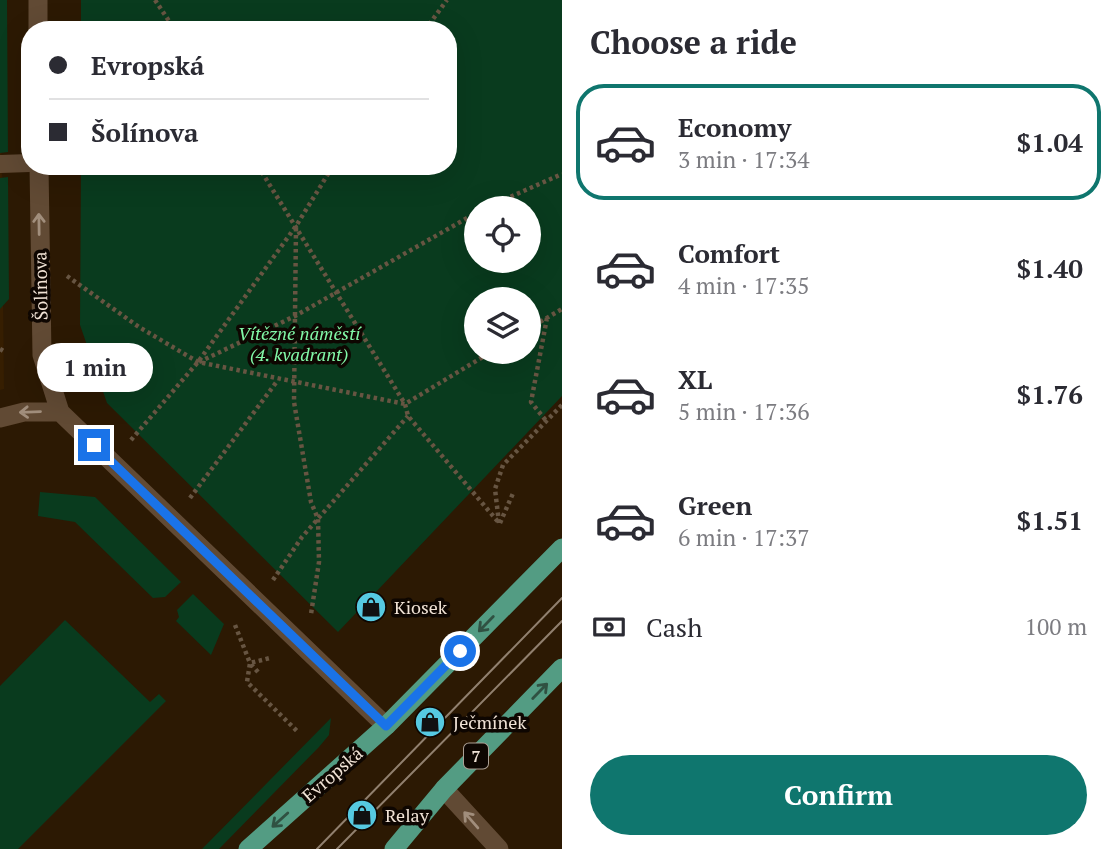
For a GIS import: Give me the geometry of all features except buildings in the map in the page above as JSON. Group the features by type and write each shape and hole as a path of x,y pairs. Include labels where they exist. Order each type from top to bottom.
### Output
{"main road":[{"name":"Evropská","path":"248,849 386,726 562,548"},
{"name":"7","path":"394,849 444,789 562,668"}],"street":[{"path":"38,0 38,21"},
{"name":"Šolínova","path":"39,175 42,355 60,412 386,726"},
{"path":"0,418 24,412 60,412"},
{"path":"444,789 499,849"}],"lane":[{"path":"0,164 21,163"}],"path":[{"path":"155,0 169,21"},
{"path":"432,21 447,0"},
{"path":"512,196 562,174"},
{"path":"264,175 405,404 408,416 500,524"},
{"path":"131,440 198,362 296,226 327,175"},
{"path":"198,362 295,316 464,220"},
{"path":"296,226 292,383 311,502 318,519 319,562 310,618"},
{"path":"66,276 139,327 198,362 278,380 405,404 471,364"},
{"path":"541,321 562,309"},
{"path":"547,318 531,402 547,422"},
{"path":"190,498 278,380"},
{"path":"500,524 495,489 503,465 562,405"},
{"path":"273,580 285,566 302,537 408,416"},
{"path":"500,524 514,491"},
{"path":"235,625 250,663 258,672"},
{"path":"250,663 270,658"},
{"path":"250,663 247,682 299,733"}],"shaded area":[{"path":"0,0 4,389 0,390"}],"green space":[{"path":"0,0 7,0 8,152 0,153"},
{"name":"Vítězné náměstí (4. kvadrant)","path":"81,0 562,0 562,396 338,632 107,403 80,325 81,175 457,175 457,21 81,21"},
{"path":"8,177 9,299 0,309 0,178"},
{"path":"40,492 95,497 181,582 165,597 153,598 75,522 38,516"},
{"path":"193,594 224,624 211,655 176,621 179,617 177,610"},
{"path":"65,620 150,702 159,694 166,701 18,849 0,849 0,686"},
{"path":"331,718 329,735 319,747 219,849 202,849"}],"tram line":[{"path":"317,849 562,598"},
{"path":"337,849 562,621"}],"place":[{"name":"Kiosek","path":"371,607"},
{"name":"Ječmínek","path":"430,722"},
{"name":"Relay","path":"362,815"}],"route":[{"path":"94,445 386,726 460,651"}]}
